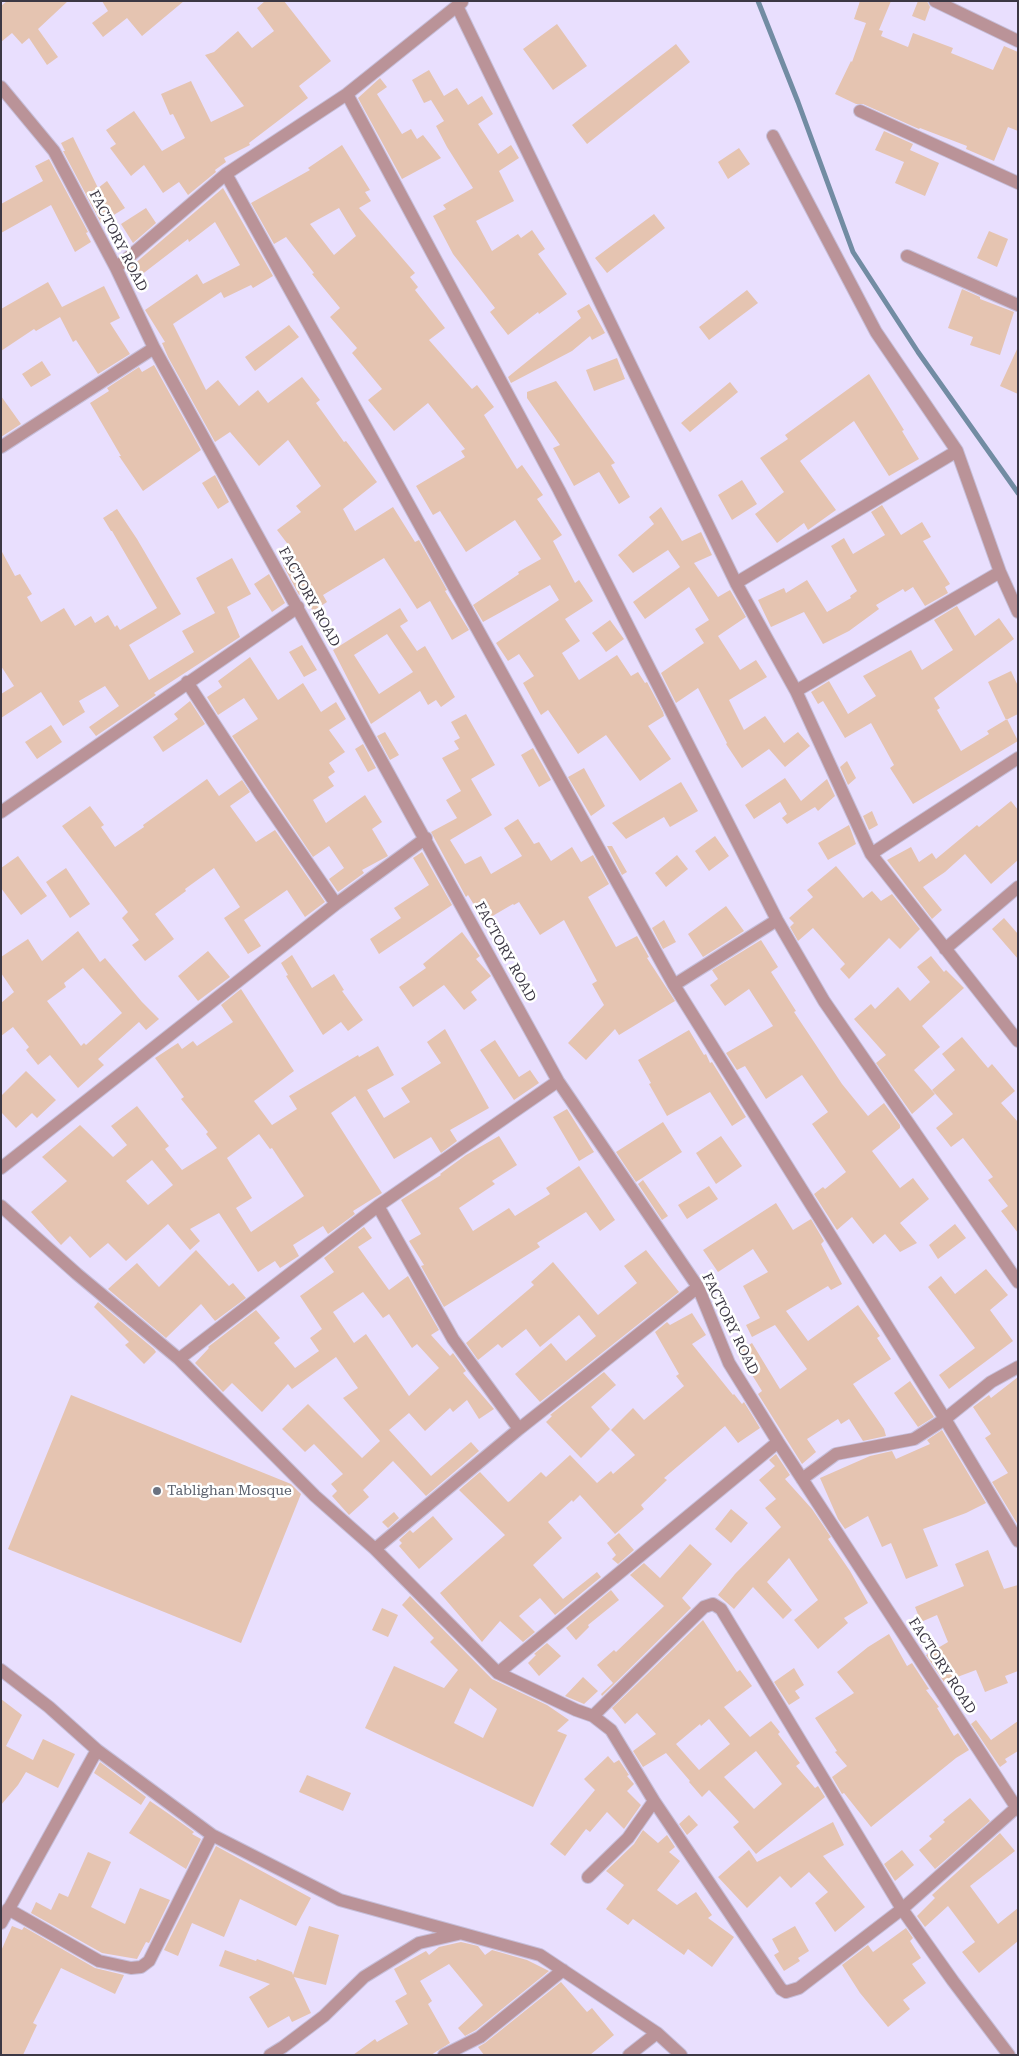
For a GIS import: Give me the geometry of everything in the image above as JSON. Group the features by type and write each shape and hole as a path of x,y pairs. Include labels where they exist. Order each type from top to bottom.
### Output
{"street":[{"path":"935,1 1018,40"},
{"path":"116,268 226,174 347,94 460,4 736,583 796,692 871,854 1017,1040"},
{"name":"FACTORY ROAD","path":"1,87 54,151 116,268 154,348 426,838 558,1081 698,1287 729,1362 778,1442 1017,1809"},
{"path":"347,94 560,490 777,920 824,1001 1018,1282"},
{"path":"860,111 1018,183"},
{"path":"773,136 876,332 957,451 1000,572 1018,612"},
{"path":"226,174 674,985 945,1419 1018,1541"},
{"path":"907,256 1018,305"},
{"path":"1,448 154,348"},
{"path":"736,583 957,451"},
{"path":"796,692 1000,572"},
{"path":"1,812 298,607"},
{"path":"188,682 259,792 336,904"},
{"path":"871,854 1018,758"},
{"path":"1,1168 336,904 426,838"},
{"path":"945,949 1018,887"},
{"path":"674,985 777,920"},
{"path":"179,1359 378,1206 558,1081"},
{"path":"1,1206 77,1274 179,1359 316,1496 375,1549 498,1673 576,1710 593,1716 612,1730 654,1801 781,1989 786,1992 799,1988 902,1909 1017,1809"},
{"path":"378,1206 453,1339 519,1429"},
{"path":"375,1549 519,1429 698,1287"},
{"path":"802,1479 836,1454 914,1439 945,1419 990,1382 1018,1367"},
{"path":"498,1673 778,1442"},
{"path":"593,1716 704,1607 713,1604 721,1609 902,1909 1009,2055"},
{"path":"1,1670 49,1707 97,1750 212,1835 340,1900 540,1955 657,2033 681,2055"},
{"path":"1,1923 97,1750"},
{"path":"588,1877 628,1838 654,1801"},
{"path":"8,1909 99,1961 131,1968 141,1967 149,1961 212,1835"},
{"path":"270,2055 324,2016 364,1977 419,1943 460,1934"},
{"path":"444,2055 480,2037 563,1970"},
{"path":"629,2055 657,2033"}],"building":[{"path":"7,1 68,1 38,29 58,57 47,65 29,38 22,44 12,33 1,42 1,6"},
{"path":"102,1 184,1 142,36 127,18 103,37 92,23 108,11"},
{"path":"265,1 284,1 331,61 299,86 308,98 249,143 250,145 224,158 226,162 188,195 179,182 163,193 144,165 131,176 110,148 116,144 106,130 134,111 162,151 185,138 173,114 170,115 161,94 191,81 211,122 244,106 205,55 214,52 238,31 252,48 274,31 257,8"},
{"path":"860,1 891,1 879,30 883,31 881,36 908,47 913,33 953,48 951,53 993,70 1004,46 1018,52 1018,131 1008,127 994,161 966,149 967,146 919,129 863,104 856,104 835,94 852,62 866,23 854,19"},
{"path":"918,1 927,1 930,7 925,21 912,16"},
{"path":"557,24 587,66 553,90 523,49"},
{"path":"676,44 690,62 587,144 572,125"},
{"path":"429,70 444,96 457,88 468,105 482,96 493,114 478,124 498,154 511,145 519,158 499,171 514,201 476,221 492,251 518,234 521,238 532,230 545,249 538,254 567,294 539,314 538,312 508,335 490,312 495,308 453,254 433,216 446,209 443,205 473,188 436,126 444,121 431,100 424,103 412,80"},
{"path":"380,78 387,87 377,94 402,134 411,129 417,139 423,135 441,158 402,179 358,98"},
{"path":"884,131 913,144 910,150 939,163 925,196 895,183 904,162 875,150"},
{"path":"73,137 98,188 107,181 125,208 101,223 63,151 65,151 61,143"},
{"path":"342,145 370,190 365,192 371,201 359,208 415,273 410,277 418,287 415,290 445,328 429,340 472,389 477,385 494,407 484,415 517,469 522,465 543,495 537,499 562,535 553,541 575,583 579,580 593,601 565,619 580,641 562,653 579,680 617,655 631,676 638,672 645,683 647,682 664,716 648,726 671,759 640,781 606,735 578,754 548,710 541,715 523,683 534,676 519,654 508,661 496,643 559,600 550,585 483,622 473,605 519,574 518,572 541,559 515,520 466,552 440,511 433,515 416,486 465,457 461,451 465,449 428,403 394,431 368,400 382,389 352,353 357,348 330,317 340,308 312,274 314,273 286,237 274,244 251,203 310,170 308,168","holes":["339,208 356,236 334,255 310,224"]},
{"path":"739,148 750,164 728,179 718,162"},
{"path":"49,159 88,232 86,233 91,242 75,252 51,205 1,233 1,204 43,181 35,166"},
{"path":"223,188 273,276 253,288 251,285 224,298 221,292 173,324 206,390 218,380 239,406 258,390 268,403 302,377 320,400 316,403 344,442 346,441 377,482 343,509 355,531 393,507 415,542 419,540 447,590 445,591 469,630 452,640 430,601 417,609 384,558 323,595 327,602 313,611 302,593 299,595 283,565 289,562 285,556 293,551 277,530 301,512 296,506 321,486 288,440 259,466 230,432 215,442 168,357 162,343 165,342 145,310 197,274 203,284 240,265 215,222 189,242 188,239 132,282 126,271"},
{"path":"146,208 156,223 133,243 121,224"},
{"path":"654,214 665,228 607,273 595,258"},
{"path":"989,231 1008,239 997,267 977,258"},
{"path":"48,282 62,307 104,286 120,318 110,323 130,354 98,374 76,340 73,342 60,317 36,331 34,329 1,351 1,309"},
{"path":"962,289 980,297 980,299 1014,312 1000,355 970,345 973,337 948,328"},
{"path":"747,290 758,303 709,340 699,327"},
{"path":"589,304 605,333 592,340 590,336 572,351 511,383 508,377 581,318 577,311"},
{"path":"289,325 299,337 255,371 245,357"},
{"path":"1018,347 1018,394 1000,386"},
{"path":"617,358 625,379 594,391 586,370"},
{"path":"42,361 51,375 31,387 22,374"},
{"path":"154,365 201,450 143,491 119,456 121,456 90,403 109,391 107,388 139,367 142,372"},
{"path":"869,374 904,430 902,431 919,459 889,476 854,421 800,461 836,510 808,530 804,523 777,543 755,514 784,492 760,458 788,439 785,435"},
{"path":"556,381 615,463 611,465 630,497 619,504 599,472 574,486 553,448 560,445 527,398 527,392"},
{"path":"730,382 738,392 690,432 681,423"},
{"path":"1,396 21,424 1,437"},
{"path":"215,475 229,502 218,509 202,483"},
{"path":"742,480 757,504 732,520 718,495"},
{"path":"882,505 901,535 922,522 931,537 923,541 950,584 945,587 948,593 925,606 913,587 905,592 903,589 876,605 879,609 849,631 823,644 804,612 771,627 758,600 784,588 786,593 807,580 827,612 851,598 850,596 857,591 831,546 844,538 853,554 885,535 871,512"},
{"path":"661,507 682,541 701,532 712,555 694,563 718,597 730,590 746,617 718,636 740,670 756,660 767,677 729,700 744,730 765,716 784,743 798,732 810,746 785,767 769,749 742,768 726,744 698,688 676,703 661,673 704,643 695,629 709,620 689,587 645,619 633,602 680,567 668,550 633,573 618,555 654,524 649,517"},
{"path":"117,509 181,614 129,645 149,680 194,652 182,631 215,613 196,578 232,558 251,594 227,607 240,637 154,693 156,695 96,736 89,727 119,706 105,686 79,701 85,712 63,726 41,692 1,718 1,694 14,686 1,666 1,550 15,576 20,574 32,594 27,597 41,622 64,608 75,626 91,616 95,623 108,615 115,627 117,625 120,630 157,608 103,518"},
{"path":"269,574 285,603 272,612 254,584"},
{"path":"957,606 975,636 999,618 1014,639 934,698 940,708 937,710 961,751 989,734 987,731 1007,719 1018,741 913,804 890,768 894,765 871,723 845,738 823,701 818,704 811,692 829,681 848,714 876,696 863,676 911,650 922,670 953,650 934,620"},
{"path":"400,608 408,621 400,626 417,651 425,646 455,697 441,707 436,700 428,705 420,691 371,724 333,650","holes":["387,634 413,672 379,694 354,655"]},
{"path":"610,620 624,639 606,652 592,633"},
{"path":"302,645 317,670 304,677 289,652"},
{"path":"250,657 278,700 303,683 321,712 336,702 346,719 329,730 345,752 329,763 335,772 328,777 334,786 313,800 326,823 365,795 382,822 372,829 388,856 362,870 364,873 338,892 329,879 344,868 329,846 313,857 232,736 258,719 244,698 218,715 207,697 222,687 218,681"},
{"path":"1011,671 1018,686 1018,714 1006,720 988,682"},
{"path":"190,701 205,724 163,752 153,737 178,719 174,714"},
{"path":"466,714 495,765 471,779 492,815 450,840 465,864 481,856 491,874 522,856 504,828 518,819 534,844 539,842 551,861 572,847 581,862 593,855 609,884 588,897 616,947 637,936 649,957 647,958 675,1001 619,1035 615,1029 586,1060 568,1043 604,1005 592,984 597,981 564,920 540,935 519,902 484,921 468,895 466,897 431,832 457,818 446,800 461,791 442,758 459,749 454,741 460,738 451,722"},
{"path":"51,725 62,742 37,759 25,742"},
{"path":"385,732 399,755 390,760 377,736"},
{"path":"363,744 376,768 368,772 355,749"},
{"path":"533,748 551,780 539,787 521,755"},
{"path":"847,761 856,778 848,785 840,767"},
{"path":"584,768 605,806 591,816 568,777"},
{"path":"785,778 801,801 827,779 835,796 818,811 815,807 787,824 782,818 787,814 780,802 754,819 745,805"},
{"path":"207,779 219,796 242,780 250,792 230,806 256,842 275,830 325,902 305,917 287,890 244,920 261,946 248,954 224,918 240,907 214,868 155,914 174,939 145,961 132,945 139,940 122,918 128,912 62,826 90,806 104,825 101,827 115,847"},
{"path":"681,782 698,811 670,827 664,817 626,839 612,823"},
{"path":"1011,801 1018,810 1018,860 991,884 965,854 945,872 923,887 942,910 932,919 887,860 911,847 919,862 932,853 936,859 977,825 979,827"},
{"path":"872,811 878,825 869,830 863,816"},
{"path":"849,825 856,844 828,860 818,843"},
{"path":"715,836 729,856 709,871 695,851"},
{"path":"607,846 612,846 627,872 622,875"},
{"path":"422,852 452,905 379,954 370,939 401,918 394,908 429,885 413,858"},
{"path":"677,855 688,869 666,887 655,873"},
{"path":"18,856 47,896 21,915 1,888 1,868"},
{"path":"836,866 863,898 872,891 881,901 892,894 920,929 900,949 889,938 849,979 840,969 845,964 813,928 798,941 790,927 794,923 789,918 813,897 807,890"},
{"path":"66,868 90,904 70,918 46,882"},
{"path":"726,906 744,931 703,957 688,934"},
{"path":"1004,918 1018,934 1018,959 992,929"},
{"path":"664,920 676,942 663,949 652,928"},
{"path":"78,931 100,962 105,958 159,1019 146,1030 139,1022 98,1059 104,1065 78,1088 50,1055 38,1065 26,1050 29,1047 13,1027 1,1036 1,1003 14,992 1,973 1,957 28,939 42,961","holes":["83,968 122,1013 86,1045 84,1043 81,1046 47,1001 66,987 64,983"]},
{"path":"462,932 480,956 476,959 491,976 471,992 477,1000 464,1010 444,985 413,1007 399,987 426,968 423,964"},
{"path":"761,940 778,967 771,972 796,1011 794,1012 842,1084 868,1116 884,1103 900,1125 900,1128 872,1151 900,1188 913,1178 929,1199 900,1223 917,1243 900,1252 885,1234 873,1244 852,1217 837,1230 814,1194 823,1187 825,1189 846,1172 812,1124 828,1112 802,1075 766,1099 745,1066 737,1070 726,1053 773,1026 749,989 725,1006 710,985 718,979 712,970"},
{"path":"208,951 230,977 198,1001 178,976"},
{"path":"292,955 312,988 334,974 344,990 342,991 363,1020 348,1031 341,1022 323,1035 286,976 288,975 281,963"},
{"path":"931,956 944,972 946,970 964,988 922,1026 940,1047 914,1070 935,1094 912,1114 876,1063 886,1055 854,1019 871,1004 875,1009 898,987 910,1001 930,982 917,967"},
{"path":"241,989 294,1071 254,1101 272,1125 297,1109 289,1096 358,1055 359,1057 378,1046 394,1075 367,1090 384,1118 410,1102 401,1088 441,1063 427,1042 445,1029 489,1108 450,1130 457,1141 441,1153 431,1137 394,1159 355,1096 331,1113 382,1193 353,1211 355,1214 328,1234 323,1226 293,1245 299,1256 280,1268 275,1261 258,1272 219,1213 190,1229 200,1241 190,1250 168,1224 126,1261 108,1243 90,1258 70,1236 61,1245 31,1212 67,1181 42,1157 80,1125 113,1157 127,1145 111,1126 137,1106 169,1146 165,1149 182,1170 217,1148 206,1134 208,1132 181,1099 184,1097 155,1058 178,1043 182,1049 193,1041 197,1046 233,1022 221,1005","holes":["259,1134 270,1149 272,1148 304,1196 251,1232 236,1208 252,1198 227,1158","152,1160 173,1185 148,1205 126,1181"]},
{"path":"689,1030 704,1055 706,1054 710,1063 712,1062 746,1117 732,1126 710,1092 667,1116 638,1060"},
{"path":"962,1037 988,1068 992,1064 1015,1091 1001,1103 1018,1122 1018,1233 1001,1211 1008,1206 988,1180 993,1177 963,1138 951,1147 936,1128 953,1114 932,1090 955,1070 942,1054"},
{"path":"495,1040 519,1077 530,1070 539,1083 514,1100 480,1050"},
{"path":"26,1071 56,1100 37,1118 32,1113 16,1128 1,1112 1,1096"},
{"path":"567,1109 594,1152 579,1161 553,1117"},
{"path":"663,1122 682,1152 636,1182 616,1152"},
{"path":"499,1136 517,1165 492,1181 495,1184 459,1208 473,1231 509,1208 515,1216 550,1194 546,1188 579,1166 615,1220 600,1231 586,1212 537,1243 540,1247 444,1307 421,1266 424,1265 409,1241 421,1234 401,1200 441,1175 466,1155"},
{"path":"721,1136 742,1166 716,1184 696,1153"},
{"path":"643,1180 668,1216 662,1220 638,1184"},
{"path":"709,1186 718,1199 687,1219 678,1205"},
{"path":"776,1203 793,1230 811,1219 824,1241 821,1244 842,1284 831,1290 828,1286 786,1311 808,1341 858,1305 880,1336 877,1338 891,1359 853,1384 884,1429 886,1436 863,1441 849,1419 841,1424 838,1419 807,1439 816,1452 802,1464 758,1394 762,1391 738,1352 752,1343 780,1389 807,1369 775,1325 752,1337 746,1325 760,1318 743,1286 768,1272 753,1249 718,1272 703,1250"},
{"path":"955,1224 966,1238 938,1259 929,1245"},
{"path":"364,1227 372,1238 358,1247 389,1290 408,1276 439,1330 431,1335 450,1356 453,1353 466,1371 463,1373 494,1409 479,1419 467,1400 453,1412 450,1408 425,1431 409,1413 389,1430 431,1476 471,1442 479,1451 426,1496 393,1461 363,1490 369,1497 349,1515 332,1496 337,1491 331,1484 343,1474 314,1444 305,1452 282,1429 308,1404 362,1458 380,1441 343,1398 358,1388 336,1357 292,1389 288,1384 262,1412 232,1383 223,1392 195,1363 208,1347 256,1310 280,1338 274,1343 295,1368 319,1351 310,1338 322,1329 300,1296 334,1272 324,1258","holes":["363,1292 383,1318 389,1314 412,1348 417,1344 439,1368 409,1396 366,1334 354,1343 333,1312"]},
{"path":"196,1250 229,1286 233,1283 246,1298 215,1321 201,1304 166,1338 108,1289 137,1263 159,1287"},
{"path":"646,1250 679,1292 540,1402 515,1374 551,1343 566,1361 596,1336 579,1315 540,1347 526,1329 502,1348 498,1344 478,1360 466,1343 534,1285 531,1282 553,1262 598,1315 637,1283 624,1266"},
{"path":"986,1269 1008,1295 990,1310 1013,1341 949,1389 939,1375 975,1348 928,1287 941,1276 955,1294"},
{"path":"98,1302 154,1349 156,1352 144,1364 125,1345 129,1342 94,1307"},
{"path":"692,1313 706,1335 692,1344 733,1395 742,1404 744,1402 760,1428 738,1443 725,1426 664,1478 667,1480 641,1505 644,1509 615,1534 580,1495 573,1502 572,1500 548,1522 562,1538 533,1565 563,1599 597,1572 601,1577 555,1615 540,1598 519,1616 535,1632 523,1642 500,1621 482,1642 440,1593 505,1535 459,1490 480,1472 508,1502 541,1472 546,1477 570,1455 597,1483 611,1471 613,1474 635,1455 611,1430 633,1408 644,1420 684,1386 676,1376 679,1374 655,1332 667,1322 670,1325"},
{"path":"604,1372 616,1385 591,1407 610,1429 581,1458 546,1422 552,1416 550,1415"},
{"path":"1018,1377 1018,1525 992,1482 1008,1473 985,1438 991,1434 973,1407 989,1395 991,1398"},
{"path":"910,1381 934,1417 918,1427 894,1393"},
{"name":"Tablighan Mosque","path":"71,1395 291,1484 301,1494 241,1643 8,1549"},
{"path":"942,1430 986,1503 966,1513 923,1529 938,1566 906,1579 891,1543 882,1547 868,1516 845,1529 838,1519 820,1478 870,1456 892,1451 896,1459 930,1444 927,1440"},
{"path":"776,1454 790,1475 785,1479 812,1509 831,1537 828,1539 850,1571 868,1603 844,1618 848,1623 818,1649 794,1620 818,1600 789,1558 767,1582 792,1610 783,1619 753,1587 734,1609 718,1595 735,1574 781,1527 765,1508 776,1499 759,1480 775,1466 769,1460"},
{"path":"731,1509 748,1523 731,1543 715,1529"},
{"path":"394,1512 399,1518 388,1528 382,1522"},
{"path":"433,1516 453,1539 419,1569 399,1546 402,1543 399,1540 410,1530 413,1533"},
{"path":"619,1533 634,1550 618,1564 612,1559 616,1555 607,1543"},
{"path":"690,1544 712,1564 682,1598 691,1608 602,1696 601,1694 613,1683 597,1665 614,1650 616,1652 664,1606 630,1575 644,1563 660,1578"},
{"path":"988,1550 1004,1589 1018,1585 1018,1671 1005,1676 1008,1683 985,1692 976,1670 944,1682 926,1655 948,1642 937,1615 921,1622 915,1607 964,1586 955,1564"},
{"path":"611,1590 619,1600 588,1625 589,1627 576,1640 566,1628"},
{"path":"410,1596 492,1679 547,1705 569,1720 557,1731 567,1735 533,1807 365,1728 394,1666 444,1688 458,1670 430,1642 434,1638 402,1605","holes":["470,1688 497,1709 483,1738 454,1723"]},
{"path":"382,1608 398,1615 388,1637 372,1630"},
{"path":"703,1620 737,1672 740,1670 752,1686 724,1707 750,1737 771,1721 780,1732 778,1734 800,1763 796,1766 815,1788 818,1786 825,1797 756,1854 733,1827 739,1822 709,1790 702,1797 666,1753 643,1767 633,1751 656,1734 637,1713 625,1724 612,1708","holes":["709,1719 730,1744 699,1770 676,1744","756,1751 782,1784 754,1809 724,1777"]},
{"path":"889,1634 907,1666 912,1663 929,1689 926,1690 939,1707 937,1708 954,1736 958,1733 969,1750 956,1758 871,1827 844,1793 842,1794 832,1777 847,1766 835,1752 837,1751 815,1718 854,1693 837,1672 868,1647"},
{"path":"547,1643 561,1656 539,1676 528,1663 536,1655 534,1654"},
{"path":"794,1668 804,1685 795,1691 800,1698 789,1705 774,1682"},
{"path":"583,1677 598,1691 584,1704 565,1696"},
{"path":"1,1699 22,1715 6,1746 33,1760 43,1739 75,1754 58,1788 26,1772 1,1805"},
{"path":"976,1720 991,1740 1018,1721 1018,1751 1005,1759 1007,1762 1000,1767 971,1724"},
{"path":"608,1756 614,1763 619,1760 629,1775 627,1776 634,1784 627,1791 641,1805 624,1829 607,1812 590,1832 586,1829 565,1856 550,1844 595,1790 584,1779"},
{"path":"100,1762 146,1797 141,1805 94,1773"},
{"path":"307,1775 351,1793 343,1811 299,1792"},
{"path":"970,1798 990,1821 935,1869 919,1850 932,1839 929,1836 945,1822 943,1820"},
{"path":"150,1801 201,1839 186,1869 129,1833"},
{"path":"689,1815 698,1825 687,1835 679,1824"},
{"path":"833,1822 844,1845 823,1856 865,1907 835,1932 815,1903 828,1892 809,1872 791,1888 780,1876 747,1908 718,1877 749,1850 757,1862"},
{"path":"643,1830 658,1843 667,1835 675,1847 669,1852 680,1861 657,1890 677,1905 696,1892 712,1915 708,1918 734,1937 712,1967 688,1949 684,1955 633,1919 628,1925 606,1909 624,1885 606,1871 634,1844"},
{"path":"1000,1833 1015,1851 970,1886 998,1924 1018,1908 1018,1941 979,1973 962,1952 975,1942 948,1906 925,1927 917,1916 935,1898 932,1895"},
{"path":"216,1846 311,1898 296,1926 240,1899 224,1937 192,1923 178,1956 164,1950"},
{"path":"902,1850 914,1865 895,1881 884,1864"},
{"path":"88,1852 111,1862 91,1907 125,1924 140,1888 170,1900 149,1943 146,1942 137,1959 102,1953 31,1913 36,1902 51,1910 59,1893 68,1897"},
{"path":"12,1926 22,1930 24,1927 95,1968 124,1975 115,1994 61,1968 33,2023 37,2025 23,2055 1,2055 1,1951"},
{"path":"309,1926 339,1935 326,1985 294,1977 311,2013 292,2022 289,2016 268,2028 249,1997 270,1984 219,1966 225,1950 256,1961 257,1959 292,1972 293,1975"},
{"path":"795,1926 809,1951 798,1958 800,1961 784,1971 774,1955 779,1952 772,1939"},
{"path":"906,1928 913,1938 910,1941 921,1958 912,1964 926,1983 903,2000 910,2009 888,2027 860,1993 842,1965 868,1945 873,1952"},
{"path":"461,1942 478,1946 485,1955 492,1950 527,1960 549,1971 476,2030 465,2036 458,2028 483,2005 449,1964 420,1981 432,2001 428,2004 450,2043 431,2055 353,2055 375,2039 377,2042 408,2024 395,2001 407,1994 394,1969 426,1951 429,1955 439,1947"},
{"path":"561,1982 587,2012 592,2008 614,2035 590,2055 484,2055 478,2047"}],"waterway":[{"path":"758,1 798,102 853,252 918,352 1018,493"}],"place":[{"name":"Tablighan Mosque","path":"157,1491"}]}
